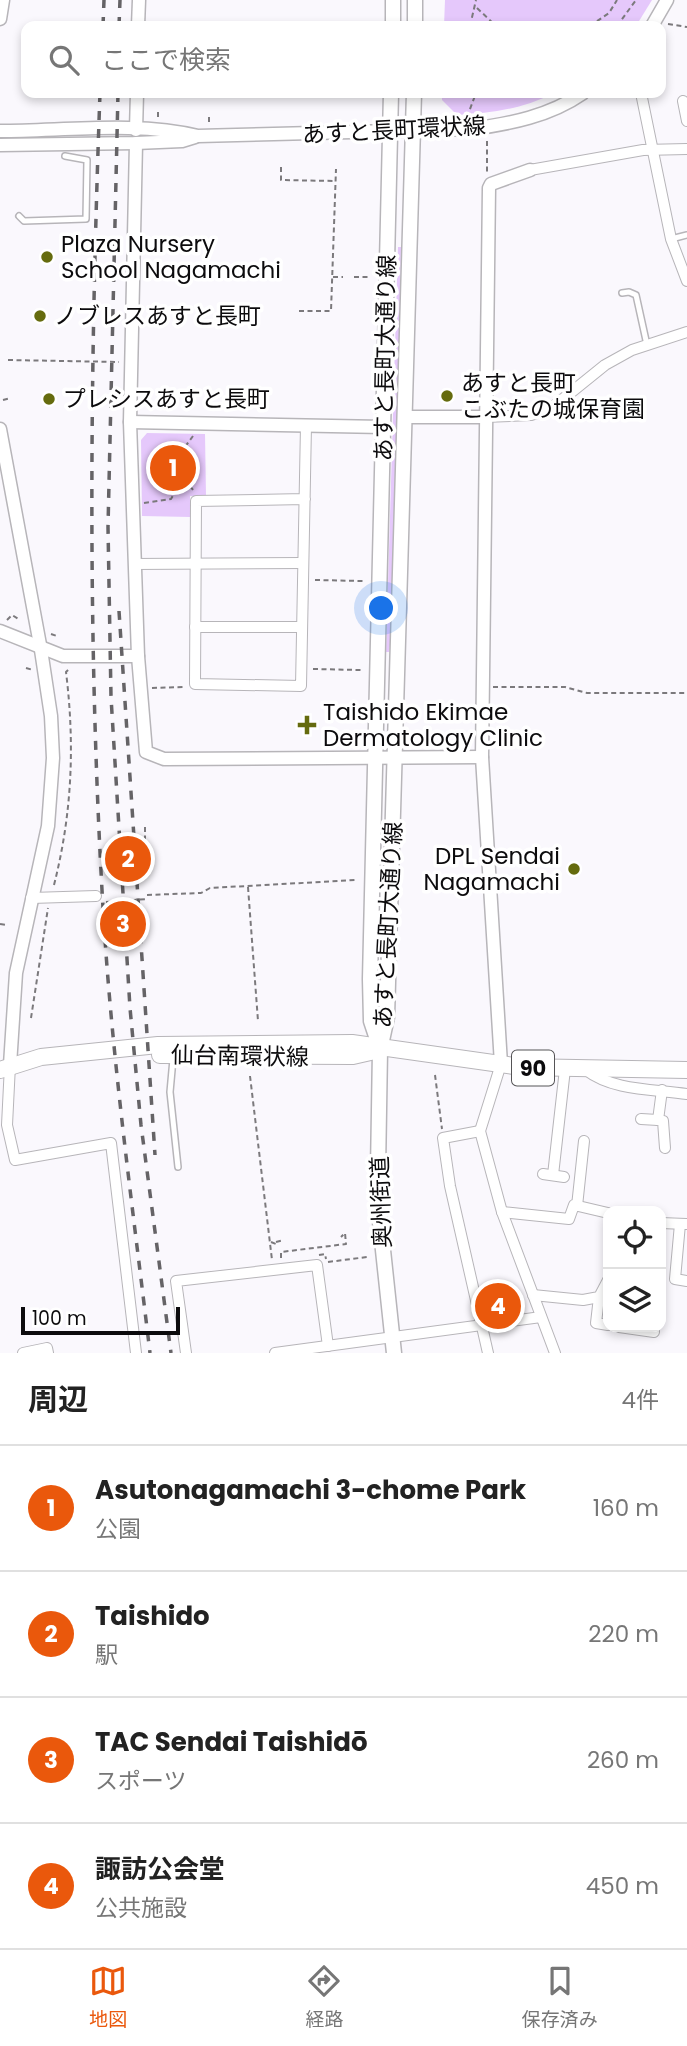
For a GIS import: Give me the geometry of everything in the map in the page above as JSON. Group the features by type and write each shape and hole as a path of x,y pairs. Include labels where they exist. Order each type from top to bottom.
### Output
{"main road":[{"path":"393,0 393,21"},
{"path":"415,0 415,21"},
{"name":"あすと長町大通り線","path":"380,1050 370,1021 391,98"},
{"name":"あすと長町大通り線","path":"380,1050 387,1022 414,98"},
{"name":"仙台南環状線","path":"5,1068 41,1057 158,1045 352,1043 380,1050 438,1053 501,1064 565,1069 687,1070"},
{"name":"仙台南環状線","path":"98,1050 173,1056 353,1056 380,1050"},
{"name":"奥州街道","path":"380,1050 380,1222 392,1345"}],"street":[{"path":"0,19 3,0"},
{"path":"138,21 139,0"},
{"path":"655,21 667,0"},
{"path":"137,98 130,422 134,564 144,747 150,756 164,759 482,757"},
{"name":"あすと長町環状線","path":"0,131 136,136 182,141 198,136 470,129 515,122 549,111 574,98"},
{"path":"642,98 671,239 687,281"},
{"path":"683,101 687,121"},
{"name":"あすと長町環状線","path":"0,145 136,136"},
{"path":"555,1353 502,1212 480,1131 501,1064 482,757 489,188 491,184 530,170 654,151 687,149"},
{"path":"406,417 531,415 553,407 605,365 647,345 687,332"},
{"path":"130,422 383,427"},
{"path":"305,499 196,501 195,684 301,686 305,499 306,425"},
{"path":"0,429 41,650 51,716 53,758 48,826 16,973 5,1068 7,1125 15,1160 111,1143 136,1353"},
{"path":"134,564 303,563"},
{"path":"195,627 302,627"},
{"path":"4,629 41,650 88,658 138,656"},
{"path":"32,898 96,896"},
{"path":"564,1177 548,1175 565,1069"},
{"path":"585,1069 597,1079 687,1094"},
{"path":"658,1120 662,1090"},
{"path":"641,1119 663,1121 665,1148"},
{"path":"480,1131 443,1138 450,1186 488,1353"},
{"path":"502,1212 569,1219 577,1206 584,1141"},
{"path":"577,1206 603,1212"},
{"path":"666,1223 684,1224 675,1279 687,1280"},
{"path":"186,1353 176,1281 317,1265 328,1346"},
{"path":"603,1289 599,1297 596,1323 603,1324"},
{"path":"533,1295 583,1300 599,1297"},
{"path":"275,1353 328,1346 392,1345 482,1325 541,1317"},
{"path":"23,1353 47,1348 48,1353"}],"lane":[{"path":"19,216 24,221 86,219 87,160 65,156"},
{"path":"671,239 687,235"},
{"path":"622,293 636,295 647,345"},
{"path":"173,1056 170,1092 178,1167"}],"path":[{"path":"472,21 476,0"},
{"path":"597,21 609,13 617,0"},
{"path":"621,21 636,0"},
{"path":"476,8 490,21"},
{"path":"667,23 687,27"},
{"path":"467,117 473,98"},
{"path":"158,109 158,121"},
{"path":"209,116 209,122"},
{"path":"487,141 487,179"},
{"path":"281,167 281,180 336,181"},
{"path":"299,311 331,311 330,267 336,169"},
{"path":"332,277 343,277"},
{"path":"355,277 370,277"},
{"path":"8,360 124,362"},
{"path":"3,400 11,398"},
{"path":"139,504 171,499 186,474 182,451 197,431"},
{"path":"179,473 198,496 198,501"},
{"path":"303,580 363,582"},
{"path":"4,629 6,621 12,615 20,621"},
{"path":"47,632 57,636"},
{"path":"31,1017 50,897 64,843 72,780 66,672 74,665"},
{"path":"301,669 361,670"},
{"path":"56,676 66,678"},
{"path":"148,688 189,687 195,684"},
{"path":"489,687 565,687 587,693 687,693"},
{"path":"145,827 145,839"},
{"path":"148,895 201,893 210,888 356,880"},
{"path":"248,886 258,1021"},
{"path":"0,924 6,925"},
{"path":"435,1074 443,1138"},
{"path":"250,1076 273,1262"},
{"path":"281,1259 281,1252 346,1244 345,1233 341,1237"},
{"path":"270,1242 284,1240"},
{"path":"324,1247 325,1254"},
{"path":"301,1250 302,1257"},
{"path":"317,1265 367,1257"}],"shaded area":[{"path":"445,0 652,0 639,21 444,21"},
{"path":"542,98 507,109 457,115 442,100"},
{"path":"398,247 401,247 393,623 389,652 386,652"},
{"path":"147,433 205,434 206,496 190,496 190,517 142,516 141,440"}],"railway":[{"path":"103,21 104,0"},
{"path":"119,21 120,0"},
{"path":"100,98 92,404 93,613 99,820 113,1031 150,1353"},
{"path":"118,98 108,527 111,697 130,1008 141,1125 171,1353"},
{"path":"119,611 155,1155"}],"place":[{"name":"Plaza Nursery School Nagamachi","path":"47,257"},
{"name":"ノブレスあすと長町","path":"40,316"},
{"name":"あすと長町 こぶたの城保育園","path":"447,396"},
{"name":"プレシスあすと長町","path":"49,399"},
{"name":"Asutonagamachi 3-chome Park","path":"173,468"},
{"name":"Taishido Ekimae Dermatology Clinic","path":"307,725"},
{"name":"Taishido","path":"128,859"},
{"name":"DPL Sendai Nagamachi","path":"574,869"},
{"name":"TAC Sendai Taishidō","path":"123,924"},
{"name":"諏訪公会堂","path":"498,1306"}]}
